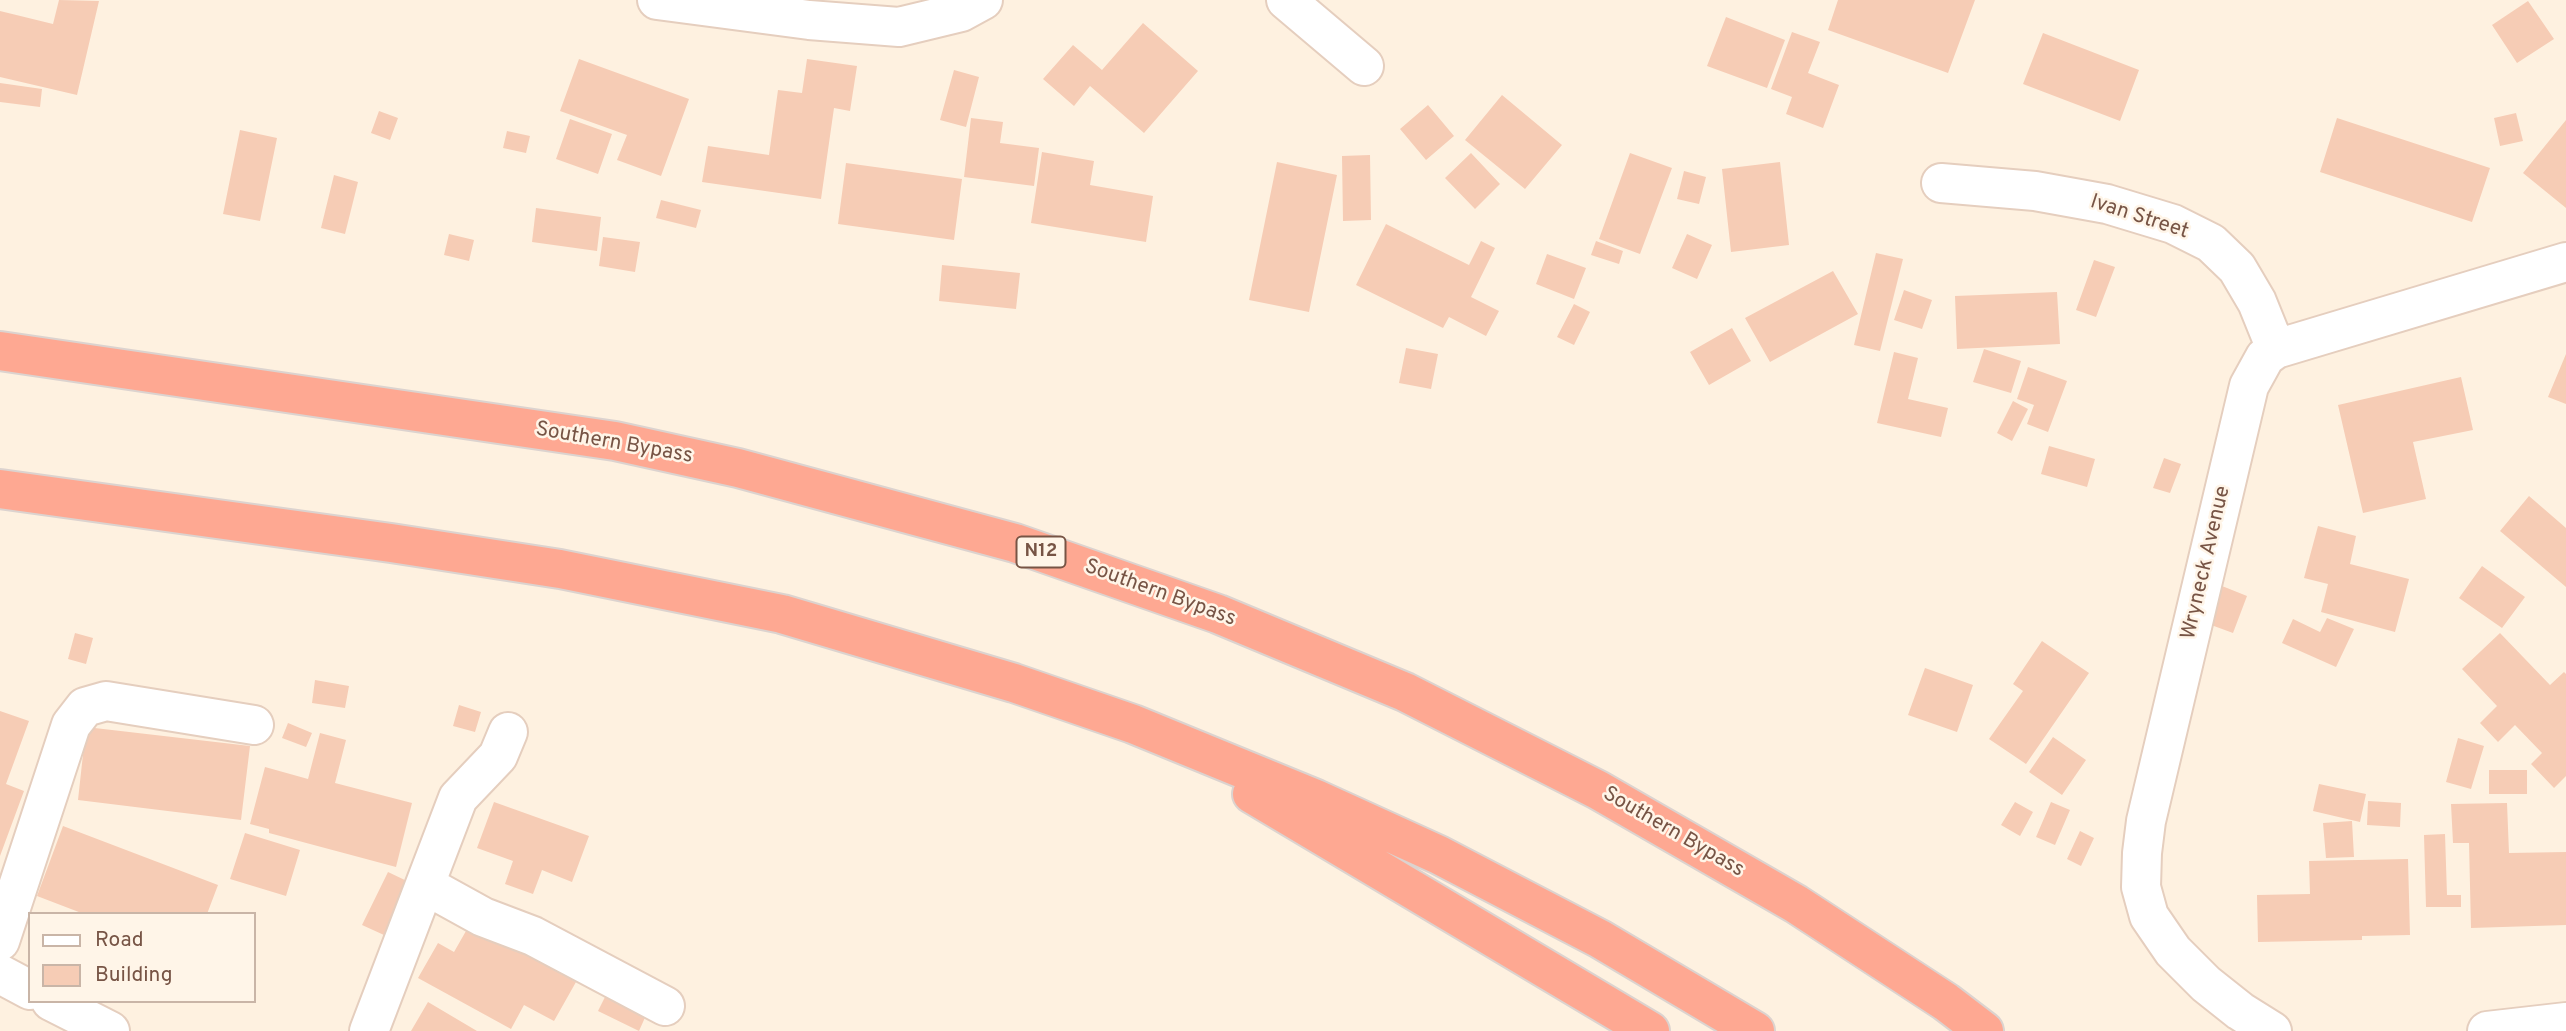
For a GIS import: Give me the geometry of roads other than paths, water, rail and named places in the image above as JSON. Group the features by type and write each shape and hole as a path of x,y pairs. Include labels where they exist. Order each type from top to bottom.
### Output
{"highway":[{"name":"Southern Bypass","path":"0,351 615,441 738,468 1040,551 1218,614 1405,692 1441,710 1598,790 1796,904 1946,1002 1984,1031"},
{"path":"0,489 560,569 769,612 1001,679 1133,724 1317,799 1439,855 1600,939 1755,1031"},
{"path":"1133,724 1650,1031"}],"street":[{"path":"657,0 821,21 899,27 961,12 983,0"},
{"path":"1286,0 1364,66"},
{"name":"Ivan Street","path":"1941,183 2035,191 2107,204 2173,225 2211,243 2237,268 2257,302 2276,349"},
{"path":"2276,349 2566,262"},
{"name":"Wryneck Avenue","path":"2272,1031 2240,1011 2206,984 2173,951 2149,916 2141,887 2146,821 2249,386 2265,358 2276,349"},
{"path":"0,941 71,725 85,707 106,701 254,725"},
{"path":"369,1031 458,798 498,756 508,732"},
{"path":"425,885 483,917 533,936 665,1006"},
{"path":"0,974 28,989"},
{"path":"55,1003 110,1031"},
{"path":"2487,1031 2566,1022"}]}
